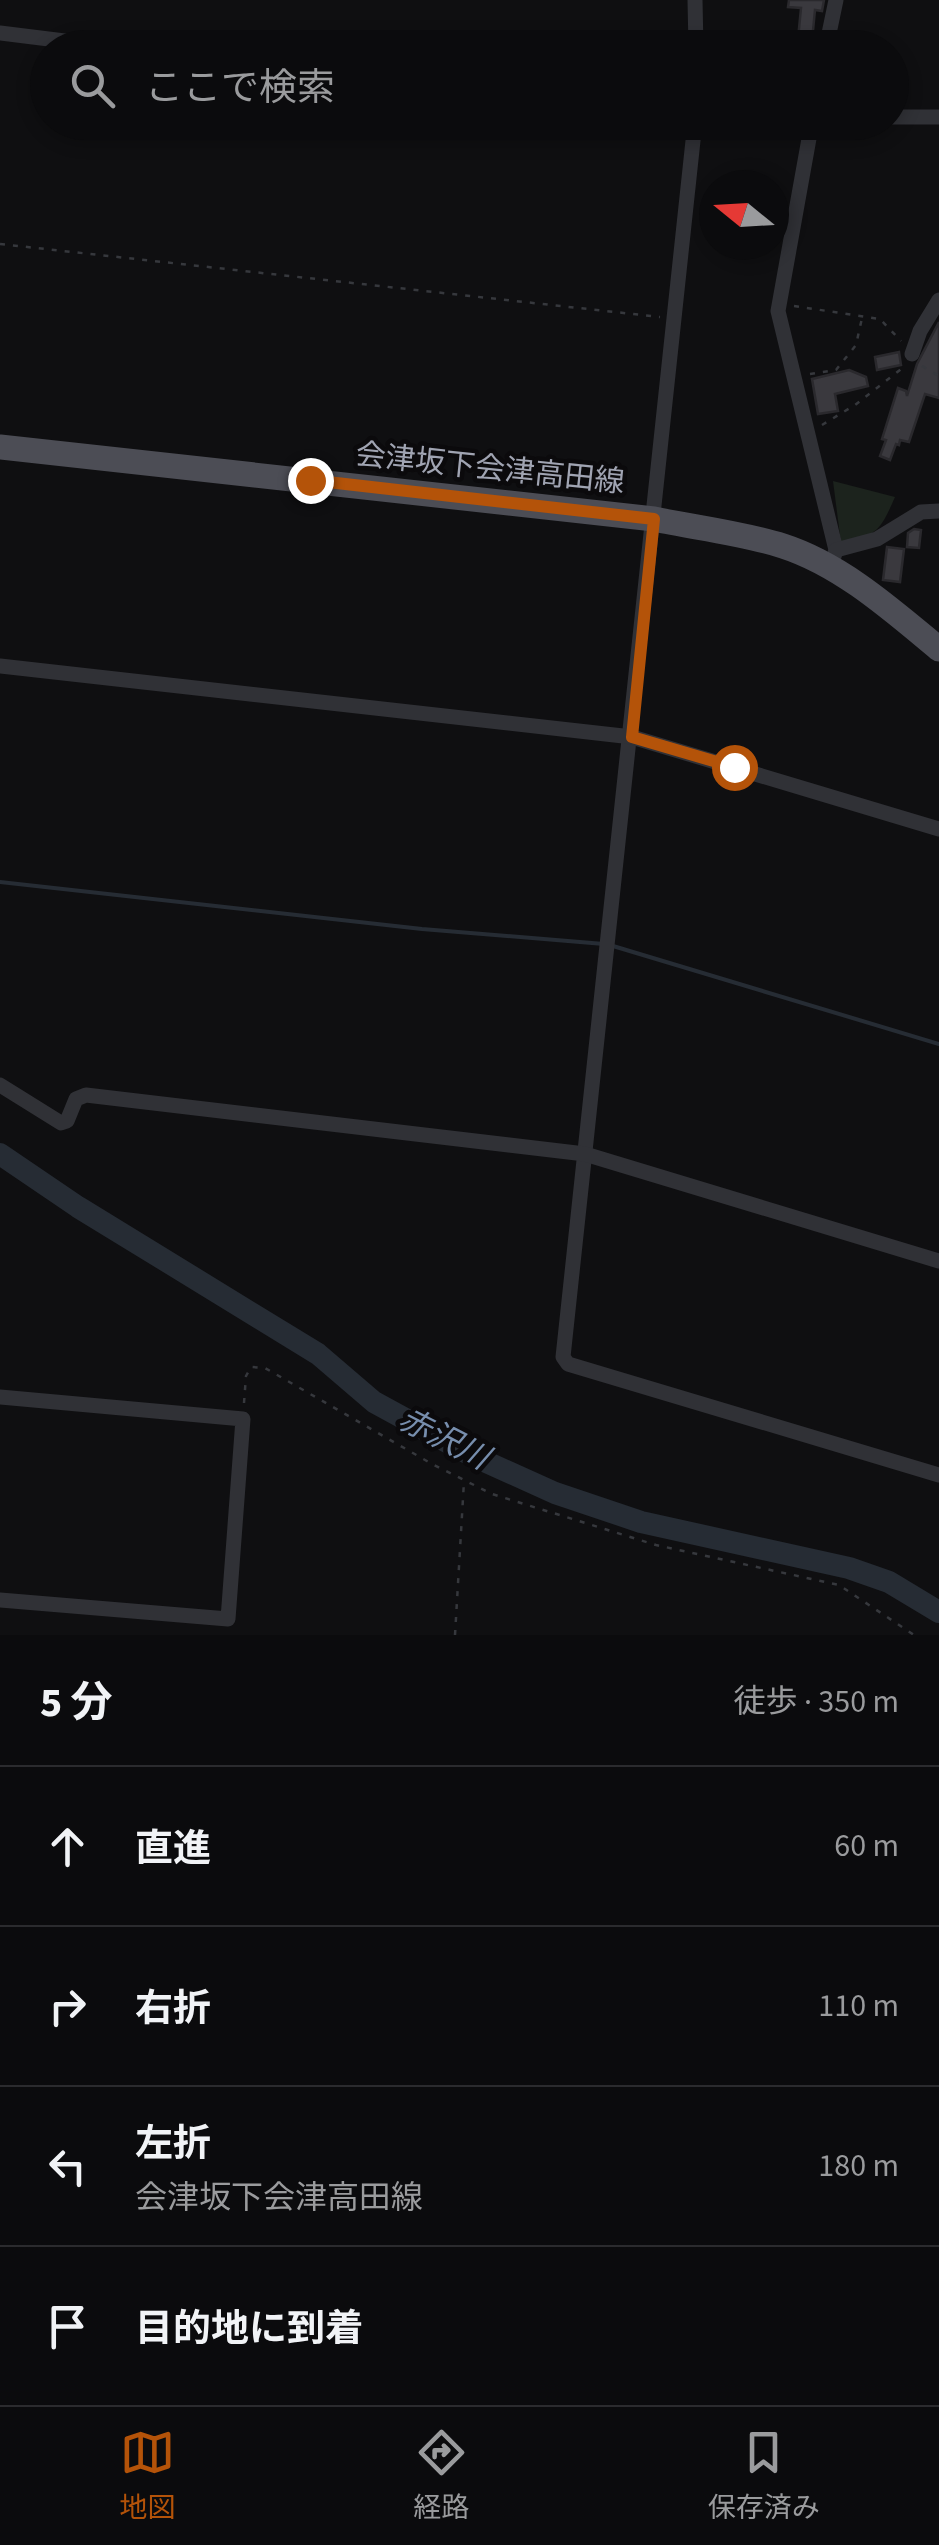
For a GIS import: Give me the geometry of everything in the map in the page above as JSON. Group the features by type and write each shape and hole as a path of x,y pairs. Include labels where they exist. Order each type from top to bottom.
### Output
{"main road":[{"name":"会津坂下会津高田線","path":"0,447 654,519 787,547 833,560 939,650"}],"street":[{"path":"696,0 696,30"},
{"path":"830,30 836,0"},
{"path":"0,33 30,37"},
{"path":"909,117 939,118"},
{"path":"693,140 565,1362 939,1476"},
{"path":"809,140 778,303 833,560 878,539 921,512 939,511"},
{"path":"914,356 920,332 939,300"},
{"path":"0,666 632,737 939,829"},
{"path":"0,1085 61,1123 67,1121 76,1099 86,1094 585,1154 939,1260"},
{"path":"0,1397 243,1419 228,1619 0,1600"}],"path":[{"path":"0,244 672,318"},
{"path":"778,303 884,321 924,368 939,376"},
{"path":"794,376 836,370 856,345 862,316"},
{"path":"806,430 838,418 914,356"},
{"path":"243,1419 246,1376 251,1367 265,1368 492,1494 612,1533 839,1585 914,1635"},
{"path":"454,1635 464,1480"}],"shaded area":[{"path":"833,481 895,497 876,530 841,543"}],"building":[{"path":"789,0 824,0 822,11 815,10 813,30 799,30 801,8 788,7"},
{"path":"939,322 939,398 925,394 909,442 900,440 890,460 880,456 898,388 906,391 907,396 917,364"},
{"path":"899,352 901,365 877,370 875,357"},
{"path":"849,370 866,377 868,386 835,394 838,411 818,414 812,379"},
{"path":"921,530 919,548 907,547 908,533"},
{"path":"887,547 904,549 900,582 883,580"}],"waterway":[{"path":"0,882 422,929 604,944"},
{"path":"613,946 939,1044"},
{"name":"赤沢川","path":"0,1154 78,1207 318,1354 374,1402 473,1456 555,1493 641,1522 849,1568 889,1582 939,1612"}],"route":[{"path":"310,480 654,519 632,737 734,767"}]}
